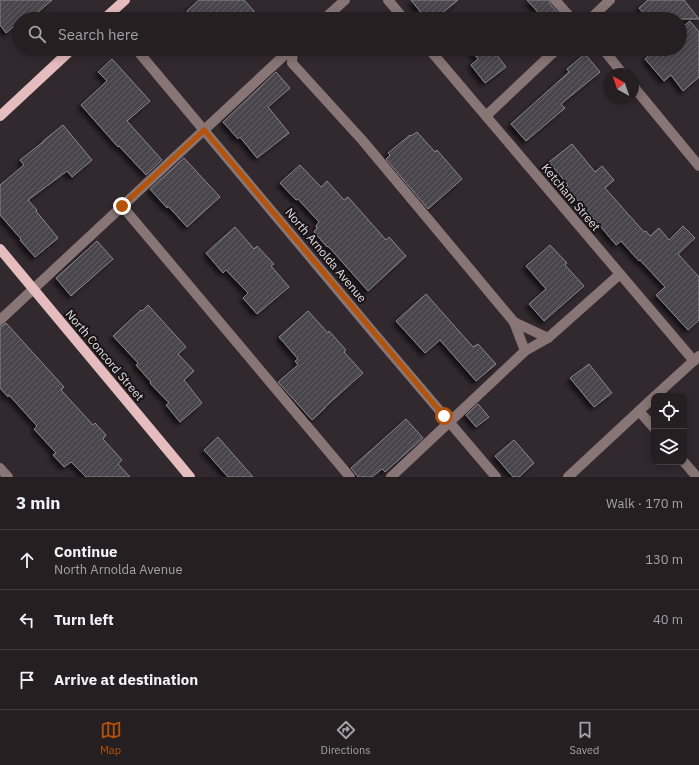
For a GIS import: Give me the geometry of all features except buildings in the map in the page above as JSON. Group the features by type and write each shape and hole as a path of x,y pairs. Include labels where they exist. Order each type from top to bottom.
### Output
{"main road":[{"path":"114,12 125,0"},
{"path":"0,116 64,56"},
{"name":"North Concord Street","path":"0,249 190,477"}],"street":[{"path":"332,12 345,0"},
{"path":"388,0 398,12"},
{"path":"555,0 566,12"},
{"path":"597,12 610,0"},
{"name":"North Arnolda Avenue","path":"142,56 496,477"},
{"path":"0,320 284,56"},
{"path":"292,56 292,63 362,141 514,322 525,351"},
{"name":"Ketcham Street","path":"435,56 620,274 696,359"},
{"path":"486,116 550,56"},
{"path":"609,56 619,68"},
{"path":"639,93 699,166"},
{"path":"122,206 350,477"},
{"path":"391,477 525,351 548,338 620,274"},
{"path":"514,322 548,338"},
{"path":"657,393 696,359"},
{"path":"568,477 651,399"},
{"path":"639,411 651,425"},
{"path":"687,465 698,477"},
{"path":"0,468 8,477"}],"route":[{"path":"122,206 204,130 444,416"}]}
